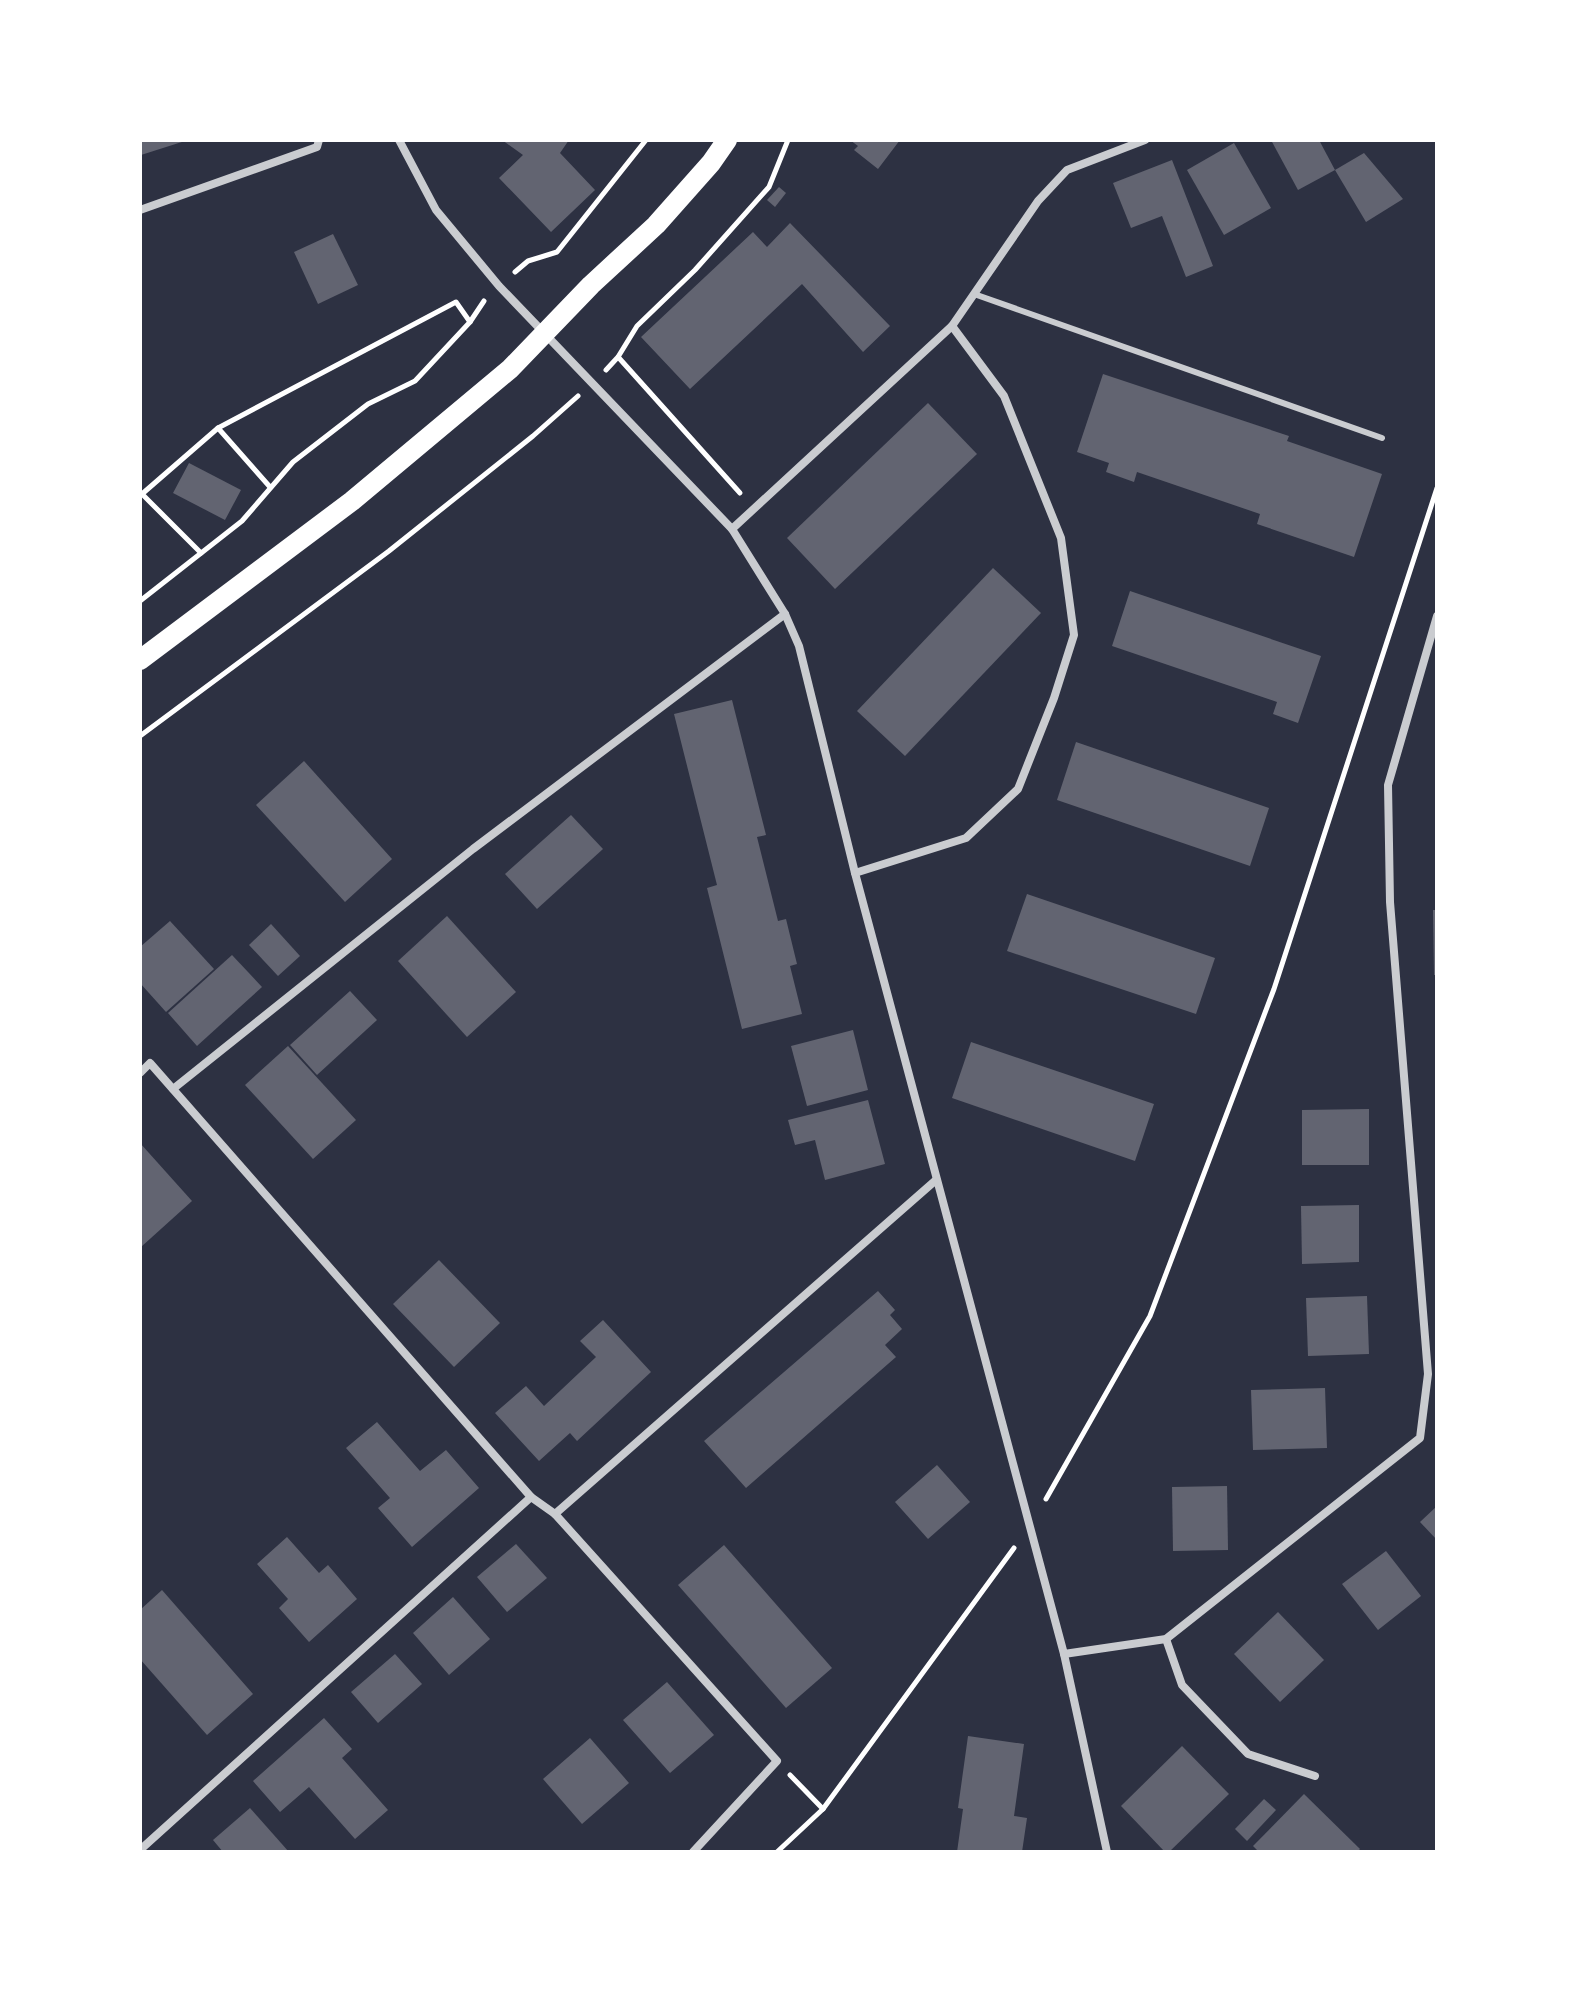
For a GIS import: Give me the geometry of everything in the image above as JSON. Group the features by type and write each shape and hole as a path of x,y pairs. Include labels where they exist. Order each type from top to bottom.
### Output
{"main road":[{"path":"140,660 352,501 510,369 544,332 656,225 711,163 727,140"}],"street":[{"path":"140,210 317,147 319,140"},
{"path":"399,140 436,210 499,286 732,529 785,614 799,646 855,873 1064,1654 1107,1852"},
{"path":"732,529 952,326 1038,201 1067,170 1145,140"},
{"path":"855,873 966,838 1018,789 1054,698 1074,635 1061,538 1004,396 952,326"},
{"path":"173,1089 473,849 785,614"},
{"path":"1064,1654 1166,1639 1420,1438 1428,1374 1390,902 1388,785 1437,616"},
{"path":"140,1073 150,1063 531,1497 555,1514 777,1761 693,1852"},
{"path":"555,1514 936,1180"},
{"path":"140,1850 531,1497"},
{"path":"1166,1639 1182,1685 1248,1754 1315,1776"}],"lane":[{"path":"974,294 1382,438"}],"path":[{"path":"557,252 646,140"},
{"path":"754,508 618,357 637,326 695,270 769,187 788,140"},
{"path":"140,601 242,521 293,462 368,404 415,381 470,322 456,302 218,428 142,494 201,553"},
{"path":"140,736 389,551 553,420"},
{"path":"218,428 270,487"},
{"path":"777,1852 823,1809 1029,1528 1150,1316 1274,989 1437,488"},
{"path":"777,1761 823,1809"}],"building":[{"path":"140,140 185,140 185,141 141,155"},
{"path":"502,140 569,140 560,153 595,190 551,232 499,178 523,155"},
{"path":"850,140 900,140 878,169 854,150 858,146"},
{"path":"1271,140 1319,140 1335,170 1298,190"},
{"path":"1234,143 1271,208 1224,235 1187,170"},
{"path":"1364,153 1403,199 1366,222 1335,170"},
{"path":"1172,160 1213,266 1186,277 1162,216 1131,228 1113,183"},
{"path":"779,187 786,193 775,207 767,200"},
{"path":"790,223 890,326 863,352 802,284 690,389 641,337 753,232 767,247"},
{"path":"333,234 358,285 318,304 294,252"},
{"path":"1103,374 1289,436 1287,441 1382,474 1354,557 1257,524 1260,514 1137,472 1134,482 1106,472 1109,463 1077,452"},
{"path":"928,403 977,454 835,589 787,538"},
{"path":"189,463 241,490 225,520 173,493"},
{"path":"993,568 1041,613 905,756 857,711"},
{"path":"1130,591 1321,656 1298,723 1273,714 1277,702 1112,646"},
{"path":"732,700 766,835 757,837 778,921 786,919 797,964 790,966 802,1014 742,1029 707,888 717,885 674,714"},
{"path":"1076,742 1269,808 1250,866 1057,800"},
{"path":"304,761 392,859 345,902 256,805"},
{"path":"571,815 603,849 537,909 505,874"},
{"path":"1027,894 1215,958 1196,1014 1007,951"},
{"path":"1433,910 1437,910 1437,975 1434,975"},
{"path":"447,916 516,992 467,1037 398,961"},
{"path":"170,921 214,969 166,1012 140,983 140,947"},
{"path":"271,924 300,956 278,976 249,945"},
{"path":"232,955 262,987 197,1046 168,1013"},
{"path":"350,991 377,1020 317,1075 290,1045"},
{"path":"853,1030 868,1090 807,1106 791,1046"},
{"path":"971,1042 1154,1104 1135,1161 952,1098"},
{"path":"288,1046 356,1120 313,1159 245,1085"},
{"path":"868,1100 885,1164 825,1180 815,1140 795,1145 788,1120"},
{"path":"1369,1109 1369,1165 1302,1165 1302,1110"},
{"path":"140,1143 192,1201 141,1247 140,1245"},
{"path":"1359,1205 1359,1262 1302,1264 1301,1206"},
{"path":"439,1260 500,1323 454,1367 393,1304"},
{"path":"878,1291 895,1310 890,1315 902,1329 885,1345 896,1357 746,1488 704,1441"},
{"path":"1367,1296 1369,1354 1308,1356 1306,1298"},
{"path":"603,1320 651,1372 577,1441 570,1433 539,1461 495,1413 526,1386 544,1406 596,1357 580,1341"},
{"path":"1325,1388 1327,1448 1253,1450 1251,1390"},
{"path":"377,1422 420,1471 446,1450 479,1488 412,1547 378,1508 390,1498 346,1448"},
{"path":"937,1465 970,1502 928,1539 895,1502"},
{"path":"1227,1486 1228,1550 1173,1551 1172,1487"},
{"path":"1437,1506 1437,1540 1420,1522"},
{"path":"287,1537 319,1573 328,1565 357,1599 309,1642 279,1608 288,1599 257,1564"},
{"path":"516,1544 547,1578 507,1612 477,1577"},
{"path":"724,1545 832,1668 786,1708 678,1585"},
{"path":"1386,1551 1421,1596 1378,1630 1342,1584"},
{"path":"162,1590 253,1694 207,1735 140,1659 140,1610"},
{"path":"453,1597 490,1639 449,1675 413,1633"},
{"path":"1278,1612 1324,1660 1280,1702 1234,1654"},
{"path":"395,1654 422,1684 378,1723 351,1692"},
{"path":"667,1682 714,1735 670,1773 623,1720"},
{"path":"324,1718 352,1749 342,1758 388,1810 355,1839 309,1787 280,1812 253,1781"},
{"path":"968,1736 1024,1744 1014,1816 1027,1818 1022,1852 957,1852 963,1809 958,1808"},
{"path":"590,1738 629,1783 582,1824 543,1779"},
{"path":"1182,1746 1229,1794 1169,1852 1165,1852 1121,1806"},
{"path":"1304,1794 1360,1849 1357,1852 1259,1852 1253,1846"},
{"path":"1264,1799 1276,1810 1247,1841 1235,1829"},
{"path":"250,1808 289,1852 223,1852 213,1840"}]}
